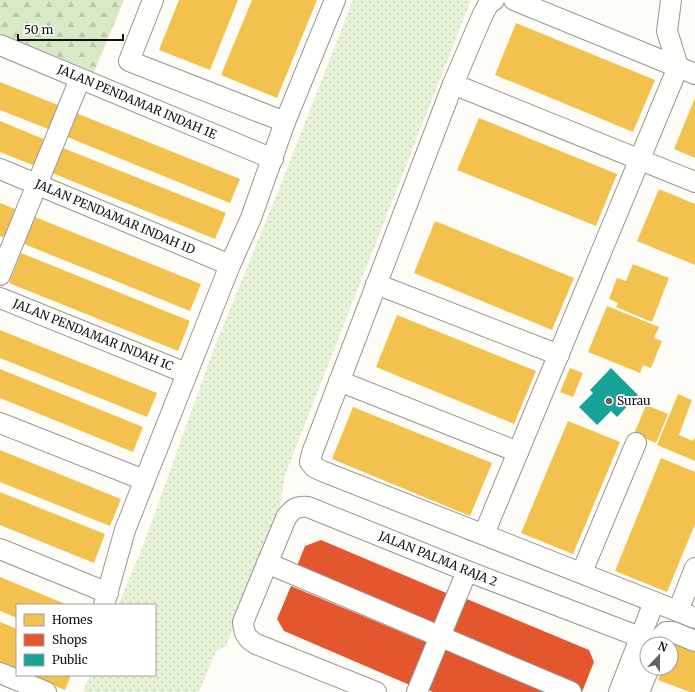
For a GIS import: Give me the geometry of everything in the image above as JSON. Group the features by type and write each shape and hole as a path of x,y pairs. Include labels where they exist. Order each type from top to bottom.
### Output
{"street":[{"path":"154,0 129,61 285,122"},
{"path":"0,549 106,599 125,530 144,480 230,265 251,218 285,122 335,0"},
{"path":"494,0 489,3 483,14 453,84 312,453 310,462 314,467 582,572 686,615 695,568"},
{"path":"514,0 687,71"},
{"path":"671,0 667,30 687,71"},
{"name":"JALAN PENDAMAR INDAH 1E","path":"0,45 273,159"},
{"path":"484,534 640,160 687,71"},
{"path":"0,275 80,79"},
{"path":"453,84 695,182"},
{"name":"JALAN PENDAMAR INDAH 1D","path":"0,169 230,265"},
{"path":"376,284 559,355"},
{"name":"JALAN PENDAMAR INDAH 1C","path":"0,298 186,373"},
{"path":"339,382 518,452"},
{"path":"0,423 144,480"},
{"path":"582,572 636,443"},
{"name":"JALAN PALMA RAJA 2","path":"267,563 286,518 292,509 300,506 308,507 466,571 639,637"},
{"path":"376,692 248,639 244,632 243,622 267,563 571,692"},
{"path":"417,692 466,571"},
{"path":"650,636 654,602"},
{"path":"662,636 666,632 673,632 695,641"},
{"path":"619,692 639,658"},
{"path":"0,673 16,686 46,692"},
{"path":"639,692 646,676"}],"green space":[{"path":"0,0 124,0 94,72 0,33"},
{"path":"353,0 471,0 285,475 279,512 226,646 216,651 199,692 83,692 90,676 156,676 156,604 118,604 143,546 213,351 283,179"}],"building: Homes":[{"path":"179,0 238,0 210,70 159,50"},
{"path":"252,0 317,0 277,98 221,75"},
{"path":"516,23 655,80 633,132 495,75"},
{"path":"0,82 68,109 58,133 0,110"},
{"path":"695,98 695,158 674,149"},
{"path":"76,113 240,179 230,203 67,137"},
{"path":"479,118 617,174 596,226 457,170"},
{"path":"0,121 53,143 43,169 0,152"},
{"path":"63,148 226,213 215,239 52,173"},
{"path":"659,189 695,204 695,265 637,241"},
{"path":"0,203 25,213 13,241 0,236"},
{"path":"35,217 201,284 190,311 24,244"},
{"path":"435,221 574,278 552,330 414,273"},
{"path":"21,253 190,321 178,351 9,283"},
{"path":"633,264 669,278 652,322 616,307 618,303 609,299 617,278 626,281"},
{"path":"607,306 659,327 654,338 662,341 651,368 643,365 640,373 588,352"},
{"path":"397,315 536,371 514,424 376,367"},
{"path":"0,330 157,393 147,417 0,358"},
{"path":"570,368 583,373 573,397 560,392"},
{"path":"0,369 143,427 133,452 0,398"},
{"path":"678,394 692,400 679,435 693,441 695,437 695,461 657,445"},
{"path":"646,405 668,414 656,443 634,434"},
{"path":"353,407 492,463 470,516 332,459"},
{"path":"568,421 620,442 573,554 521,533"},
{"path":"0,450 121,499 110,526 0,482"},
{"path":"661,458 695,472 695,524 667,592 615,571"},
{"path":"0,492 105,534 94,563 0,525"},
{"path":"0,577 66,604 16,604 16,618 0,611"},
{"path":"0,622 16,629 16,671 0,664"},
{"path":"679,646 695,652 695,692 690,692 658,680 659,676 679,676"},
{"path":"30,676 71,676 65,690"}],"building: Shops":[{"path":"321,540 451,595 434,636 293,576 305,546"},
{"path":"291,586 430,644 412,686 284,631 277,619"},
{"path":"462,597 589,650 594,662 582,692 571,692 444,639"},
{"path":"442,646 551,692 433,692 424,688"}],"building: Public":[{"name":"Surau","path":"611,368 638,395 617,417 611,411 597,425 579,407 593,393 590,390"}],"place":[{"name":"Surau","path":"609,401"}]}
